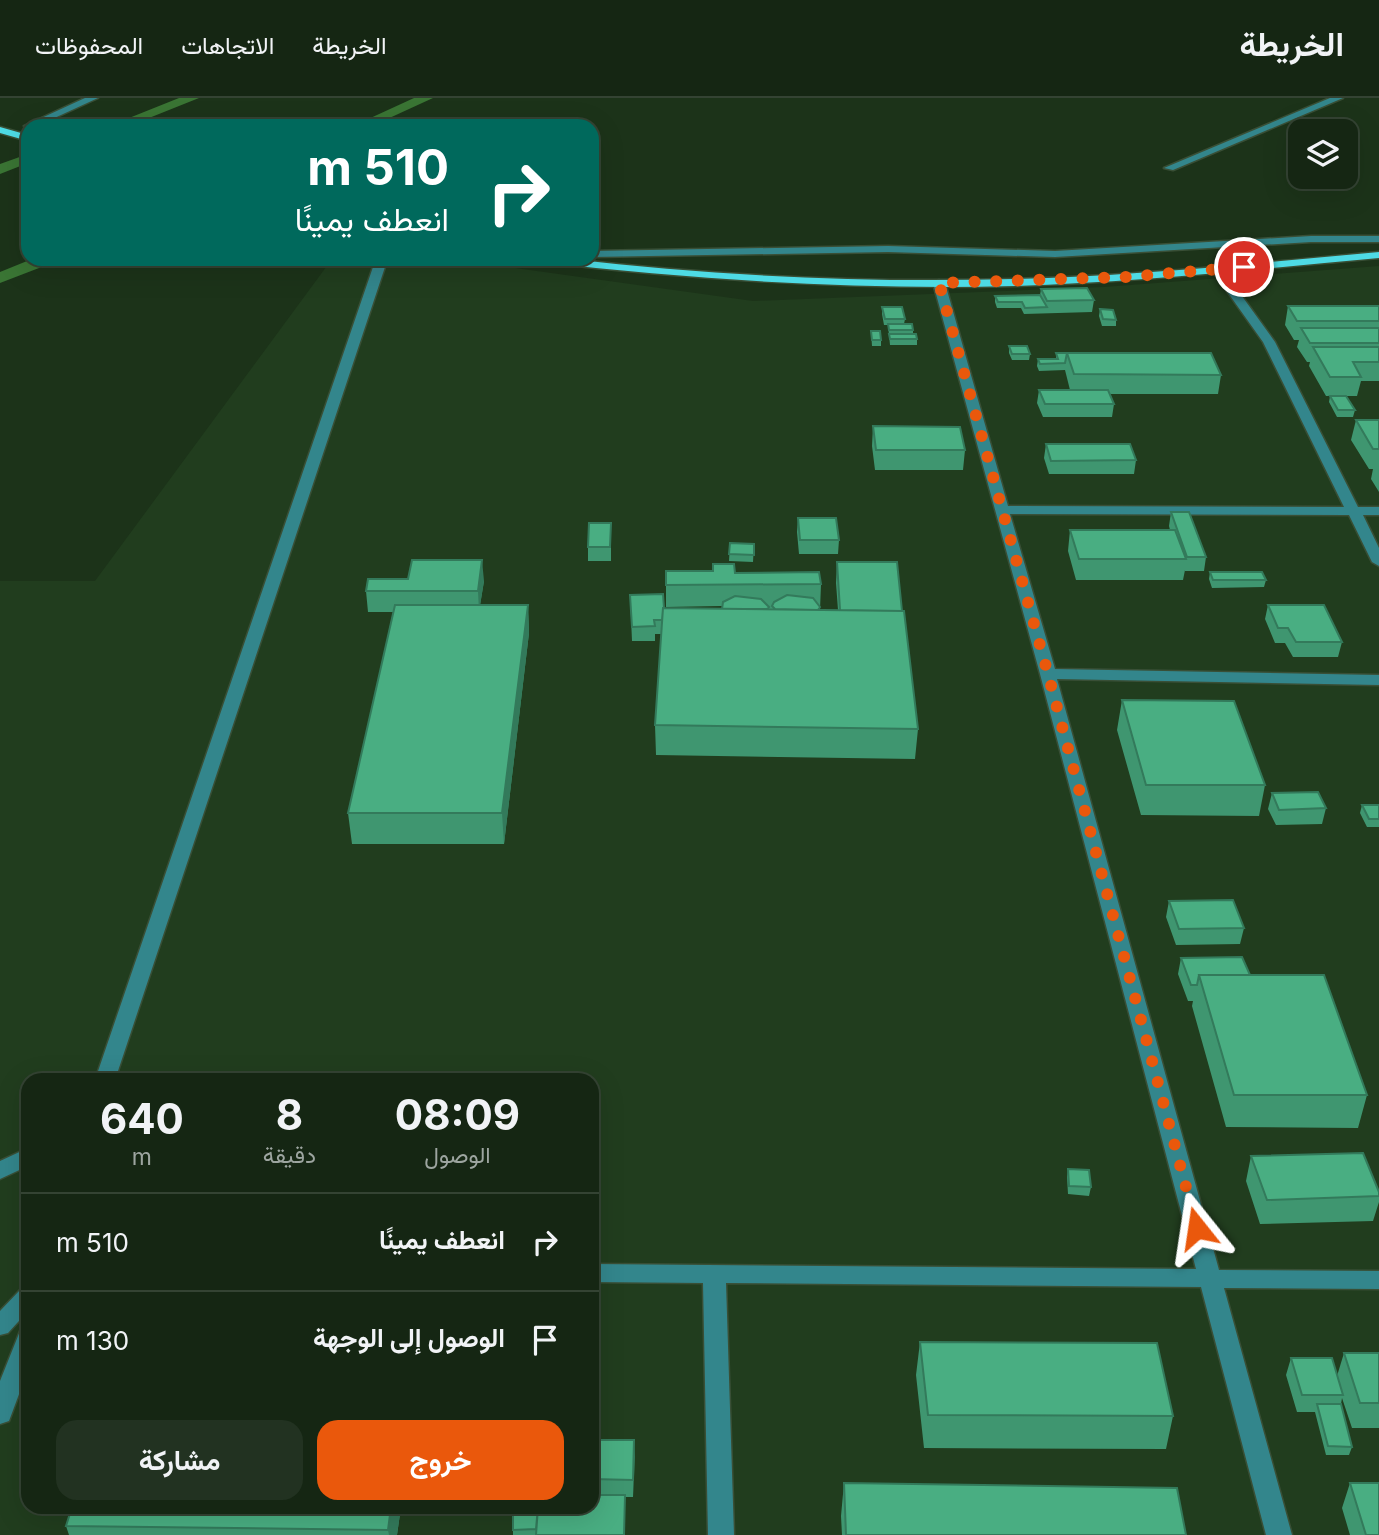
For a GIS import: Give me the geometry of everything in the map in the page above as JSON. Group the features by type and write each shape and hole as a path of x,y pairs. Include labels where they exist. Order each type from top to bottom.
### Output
{"main road":[{"path":"0,130 21,136"},
{"path":"598,266 769,280 1028,282 1379,255"}],"street":[{"path":"45,119 93,98"},
{"path":"1169,168 1338,98"},
{"path":"12,134 21,130"},
{"path":"599,254 888,249 1055,254 1311,239 1379,239"},
{"path":"107,1073 380,266"},
{"path":"1217,269 1269,342 1379,562"},
{"path":"939,283 1048,674 1279,1535"},
{"path":"1002,510 1379,510"},
{"path":"1048,674 1379,680"},
{"path":"0,1171 21,1160"},
{"path":"599,1273 1379,1280"},
{"path":"714,1274 721,1535"},
{"path":"0,1326 21,1304"},
{"path":"0,1414 21,1357"}],"shaded area":[{"path":"327,266 501,266 753,301 1104,287 1379,266 1379,1535 0,1535 0,581 95,581"}],"building":[{"path":"1087,288 1094,300 1047,301 1041,289"},
{"path":"1040,295 1047,307 1025,308 1022,302 998,302 995,296"},
{"path":"1288,306 1379,306 1379,321 1297,321"},
{"path":"882,307 902,307 905,319 885,319"},
{"path":"1100,309 1113,310 1116,320 1103,319"},
{"path":"888,324 912,324 913,330 889,330"},
{"path":"1301,328 1379,328 1379,343 1310,343"},
{"path":"871,331 880,331 881,340 872,340"},
{"path":"889,334 916,334 917,339 890,339"},
{"path":"1009,346 1027,346 1030,354 1012,354"},
{"path":"1313,347 1379,347 1379,362 1353,362 1361,377 1330,377"},
{"path":"1056,353 1067,353 1065,363 1040,364 1038,359 1058,359"},
{"path":"1067,353 1211,353 1221,375 1074,374"},
{"path":"1039,390 1108,390 1114,404 1045,404"},
{"path":"1330,396 1346,396 1355,410 1338,410"},
{"path":"1356,420 1379,420 1379,449 1373,449"},
{"path":"873,426 960,427 965,450 876,450"},
{"path":"1046,444 1130,444 1136,460 1051,461"},
{"path":"1171,512 1189,512 1206,557 1187,557"},
{"path":"798,518 836,518 839,540 800,540"},
{"path":"589,523 611,523 610,547 588,547"},
{"path":"1070,530 1175,530 1186,559 1079,559"},
{"path":"730,543 754,544 754,555 729,554"},
{"path":"412,560 482,560 478,591 366,591 368,579 408,579"},
{"path":"837,562 897,562 902,611 840,610"},
{"path":"713,564 734,564 735,573 819,572 821,584 666,585 666,571 713,571"},
{"path":"1210,572 1262,572 1266,580 1213,580"},
{"path":"663,594 662,620 654,620 655,626 632,627 630,595"},
{"path":"787,595 813,598 820,607 818,610 775,609 772,606"},
{"path":"735,596 761,599 769,607 722,609 723,602"},
{"path":"395,605 528,605 502,813 348,813"},
{"path":"1268,605 1324,605 1342,642 1296,642 1288,628 1278,628"},
{"path":"663,608 904,611 918,729 655,725"},
{"path":"1122,700 1234,701 1265,785 1146,785"},
{"path":"1318,792 1326,808 1279,810 1272,793"},
{"path":"1362,805 1379,805 1379,819 1369,819"},
{"path":"1233,900 1244,928 1179,929 1169,901"},
{"path":"1242,957 1250,975 1199,975 1197,985 1191,985 1181,958"},
{"path":"1199,975 1324,975 1367,1095 1234,1095"},
{"path":"1363,1153 1379,1196 1267,1200 1251,1156"},
{"path":"1068,1169 1089,1170 1091,1187 1069,1186"},
{"path":"920,1342 1157,1343 1173,1416 928,1415"},
{"path":"1344,1353 1379,1353 1379,1403 1360,1403"},
{"path":"1291,1358 1332,1358 1343,1395 1302,1395"},
{"path":"1317,1404 1341,1404 1352,1447 1328,1446"},
{"path":"599,1440 634,1440 633,1480 599,1479"},
{"path":"844,1483 1177,1488 1186,1535 846,1535"},
{"path":"1350,1483 1379,1483 1379,1535 1366,1535"},
{"path":"599,1495 625,1495 624,1535 536,1535 538,1514 599,1514"},
{"path":"70,1514 390,1514 388,1530 66,1526"},
{"path":"513,1514 537,1514 536,1529 513,1530"}],"waterway":[{"path":"135,119 192,98"},
{"path":"376,119 426,98"},
{"path":"0,169 21,161"},
{"path":"0,278 29,266"}],"route":[{"path":"1197,1228 1048,674 939,283 1125,277 1244,267"}]}
